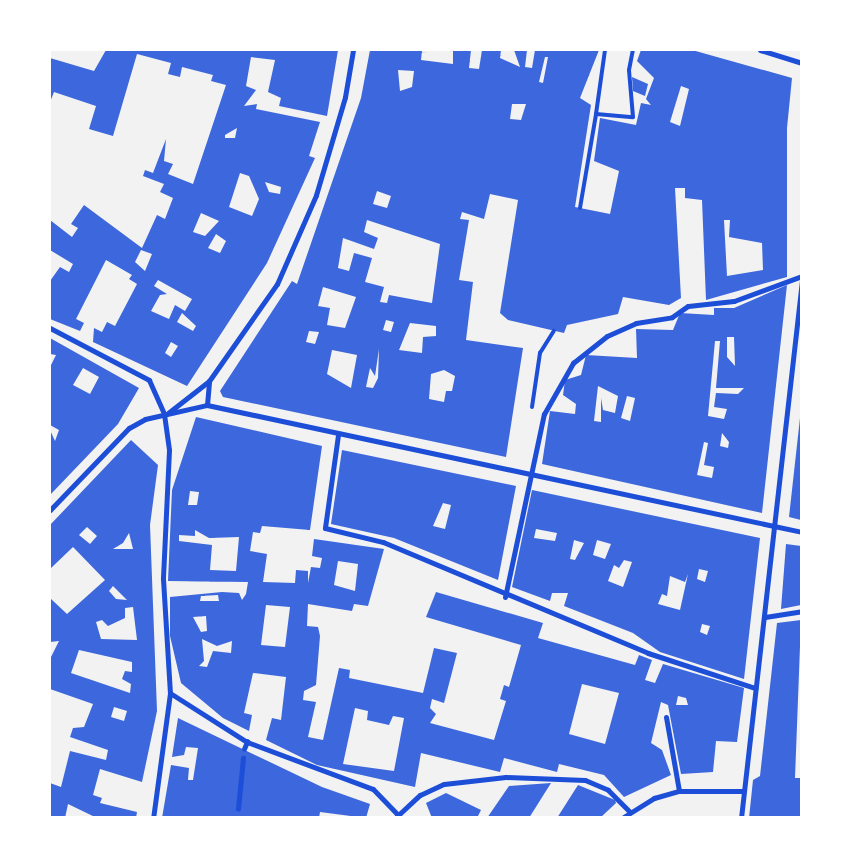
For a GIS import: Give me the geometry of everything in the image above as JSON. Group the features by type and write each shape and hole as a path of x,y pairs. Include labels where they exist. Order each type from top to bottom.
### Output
{"street":[{"path":"164,415 209,381 277,285 316,195 345,97 353,50"},
{"path":"760,50 801,63"},
{"path":"505,597 544,414 573,363 607,336 636,323 672,316 688,306 734,301 801,278 776,528 744,774 741,818"},
{"path":"50,328 149,380 164,415 170,450 163,579 170,693 153,818"},
{"path":"207,405 209,381"},
{"path":"50,510 129,428 164,415 207,405 338,435 531,470 801,532"},
{"path":"338,435 325,528 383,542 505,597 756,688"},
{"path":"765,617 801,611"},
{"path":"170,693 247,742 374,789 398,816 420,795 457,781 567,776 621,799 629,811"},
{"path":"666,717 680,791"},
{"path":"622,818 629,811 680,791 743,791"}],"lane":[{"path":"243,749 247,742"},
{"path":"238,809 243,758"}],"path":[{"path":"580,208 605,50"},
{"path":"596,114 633,117 629,70 633,50"},
{"path":"544,414 532,408 540,353 554,332"}],"building":[{"path":"106,50 338,50 327,116 279,106 281,98 268,92 275,60 251,57 246,86 256,90 244,106 257,104 256,109 320,122 309,156 315,158 267,263 187,386 93,342 94,328 102,332 107,322 115,326 137,284 129,279 132,275 106,260 76,319 84,323 80,331 50,319 50,281 60,267 69,272 73,264 50,250 50,220 72,237 78,228 71,224 84,205 142,248 157,215 165,219 173,198 160,192 164,184 143,176 145,170 153,173 166,139 164,161 173,164 168,174 193,184 226,85 211,81 213,75 182,67 180,77 168,74 171,63 137,54 113,136 89,129 96,106 54,92 50,102 50,58 94,71","holes":["237,128 235,138 225,138 225,135","240,173 249,176 259,199 252,216 229,207","265,182 281,187 280,194 269,192","201,213 219,221 205,236 193,232","216,234 226,241 220,253 208,248","141,250 152,254 145,271 135,262","158,280 192,299 185,311 175,305 169,319 151,311 160,295 167,294 154,286","182,313 196,326 193,331 177,322","171,342 178,346 171,357 165,353"]},
{"path":"370,50 422,50 421,60 453,64 453,50 471,50 469,68 479,69 482,50 501,50 500,58 520,67 514,50 527,50 525,67 532,68 535,50 599,50 580,98 591,105 575,207 610,214 619,171 594,161 600,118 636,125 641,103 651,105 646,99 654,78 637,61 641,50 692,50 792,78 787,128 787,277 706,300 702,200 685,198 685,188 675,188 681,298 669,305 623,297 618,314 567,325 564,333 508,320 500,313 518,200 490,194 484,219 462,212 460,219 469,220 459,280 473,282 466,340 523,348 506,457 223,397 220,391 292,281 297,284 361,98","holes":["545,57 548,57 543,83 539,82","398,70 414,71 412,87 400,91","681,86 689,89 680,126 670,122","512,104 526,104 521,120 510,119","377,191 391,196 387,208 373,204","367,220 440,244 432,303 389,295 387,303 380,302 384,287 365,282 372,258 354,253 349,271 338,268 343,238 374,249 378,238 364,232","724,220 730,220 729,237 762,243 763,270 727,276","323,287 356,297 345,328 327,325 330,308 318,306","386,320 394,322 391,332 383,330","410,323 436,326 436,336 423,337 422,353 399,350","309,331 319,332 315,344 306,342","379,349 378,378 373,388 366,387 370,368 375,376","332,350 357,355 351,388 327,374","444,370 455,376 452,391 446,391 444,402 429,399 431,374"]},
{"path":"632,77 648,84 645,96 633,91"},
{"path":"787,285 762,513 542,464 550,411 575,414 576,404 563,395 565,380 581,375 586,355 637,358 636,329 673,330 680,313 714,315 714,308 734,308","holes":["727,337 734,337 735,366 727,357","715,341 720,341 716,388 744,388 738,394 716,393 714,407 727,409 724,419 708,416","598,386 618,396 615,413 603,410 601,398 601,422 594,421","627,396 635,398 630,421 621,418","722,433 729,442 728,448 720,446","704,442 708,443 704,465 714,467 712,478 697,475"]},
{"path":"50,338 139,388 118,424 50,495 50,430 55,441 59,430 50,425 50,367 56,355 50,354","holes":["83,368 99,377 90,394 73,385"]},
{"path":"196,417 322,446 310,530 262,526 260,533 253,532 250,551 267,554 263,582 295,583 296,570 308,571 308,583 311,567 320,568 322,558 312,556 314,539 384,549 368,606 354,604 352,611 308,604 307,626 318,627 320,636 316,685 304,691 303,700 316,702 308,737 323,740 339,668 350,670 349,678 423,693 434,648 457,653 444,703 432,699 430,708 436,714 430,723 494,740 506,701 500,699 504,685 509,687 521,645 426,617 436,592 543,623 538,638 635,665 639,655 652,660 645,680 655,683 663,664 744,688 737,742 716,741 713,772 681,774 668,705 661,702 651,743 662,750 671,775 624,797 604,775 559,764 557,772 504,758 500,772 421,753 415,787 317,765 266,740 272,718 281,720 286,677 253,673 244,713 252,715 249,731 223,718 181,683 170,636 170,597 222,592 239,593 242,600 246,594 248,582 168,581 172,490","holes":["190,491 199,492 197,505 188,505","195,530 209,538 239,537 236,571 210,570 212,545 179,541 179,535 195,536","338,561 358,564 355,591 334,585","218,595 219,601 200,601 201,596","266,605 290,607 285,647 261,645","206,616 207,631 201,632 193,617","202,639 217,646 232,641 231,653 213,651 207,667 199,666 204,661","582,684 619,693 605,744 569,734","678,696 686,698 688,705 676,705","355,708 368,711 367,720 389,725 393,716 404,718 394,771 343,764"]},
{"path":"801,418 801,520 789,517"},
{"path":"131,440 158,465 150,525 157,711 142,782 100,769 93,795 102,798 100,803 137,812 136,818 97,818 68,804 65,818 50,816 50,783 61,787 70,751 106,760 108,750 70,737 73,728 84,727 93,704 50,689 50,659 59,641 50,642 50,598 67,614 105,580 73,547 50,569 50,525","holes":["87,527 97,536 90,544 79,535","129,533 133,549 113,549 123,543","113,586 127,600 116,599 109,591","133,607 137,640 101,639 96,622 102,620 108,626 125,618 125,608","79,650 132,662 132,672 125,671 122,679 131,684 130,693 71,673","114,707 127,711 124,721 111,717"]},
{"path":"342,450 516,486 498,580 394,538 331,524","holes":["443,503 451,505 445,529 433,526"]},
{"path":"532,490 760,538 744,679 660,652 633,633 564,606 568,593 552,593 550,601 512,587","holes":["536,529 557,533 555,541 534,538","574,540 584,543 575,560 570,559","597,540 611,544 605,559 593,555","624,560 632,562 623,587 608,581 614,565 619,568","699,569 708,571 705,582 697,579","688,574 680,610 658,604 662,594 667,596 670,576 685,582","702,624 710,626 707,635 700,632"]},
{"path":"786,544 801,546 801,605 781,609"},
{"path":"801,620 795,778 801,778 801,818 749,818 753,780 760,776 777,623"},
{"path":"178,718 322,787 370,804 366,818 320,812 319,818 162,818 171,765 189,768 188,780 193,780 198,748 186,747 184,755 172,757"},
{"path":"551,783 529,818 487,818 509,786"},
{"path":"578,785 615,800 616,803 600,818 557,818"},
{"path":"446,793 481,810 477,818 432,818 426,803"}]}
